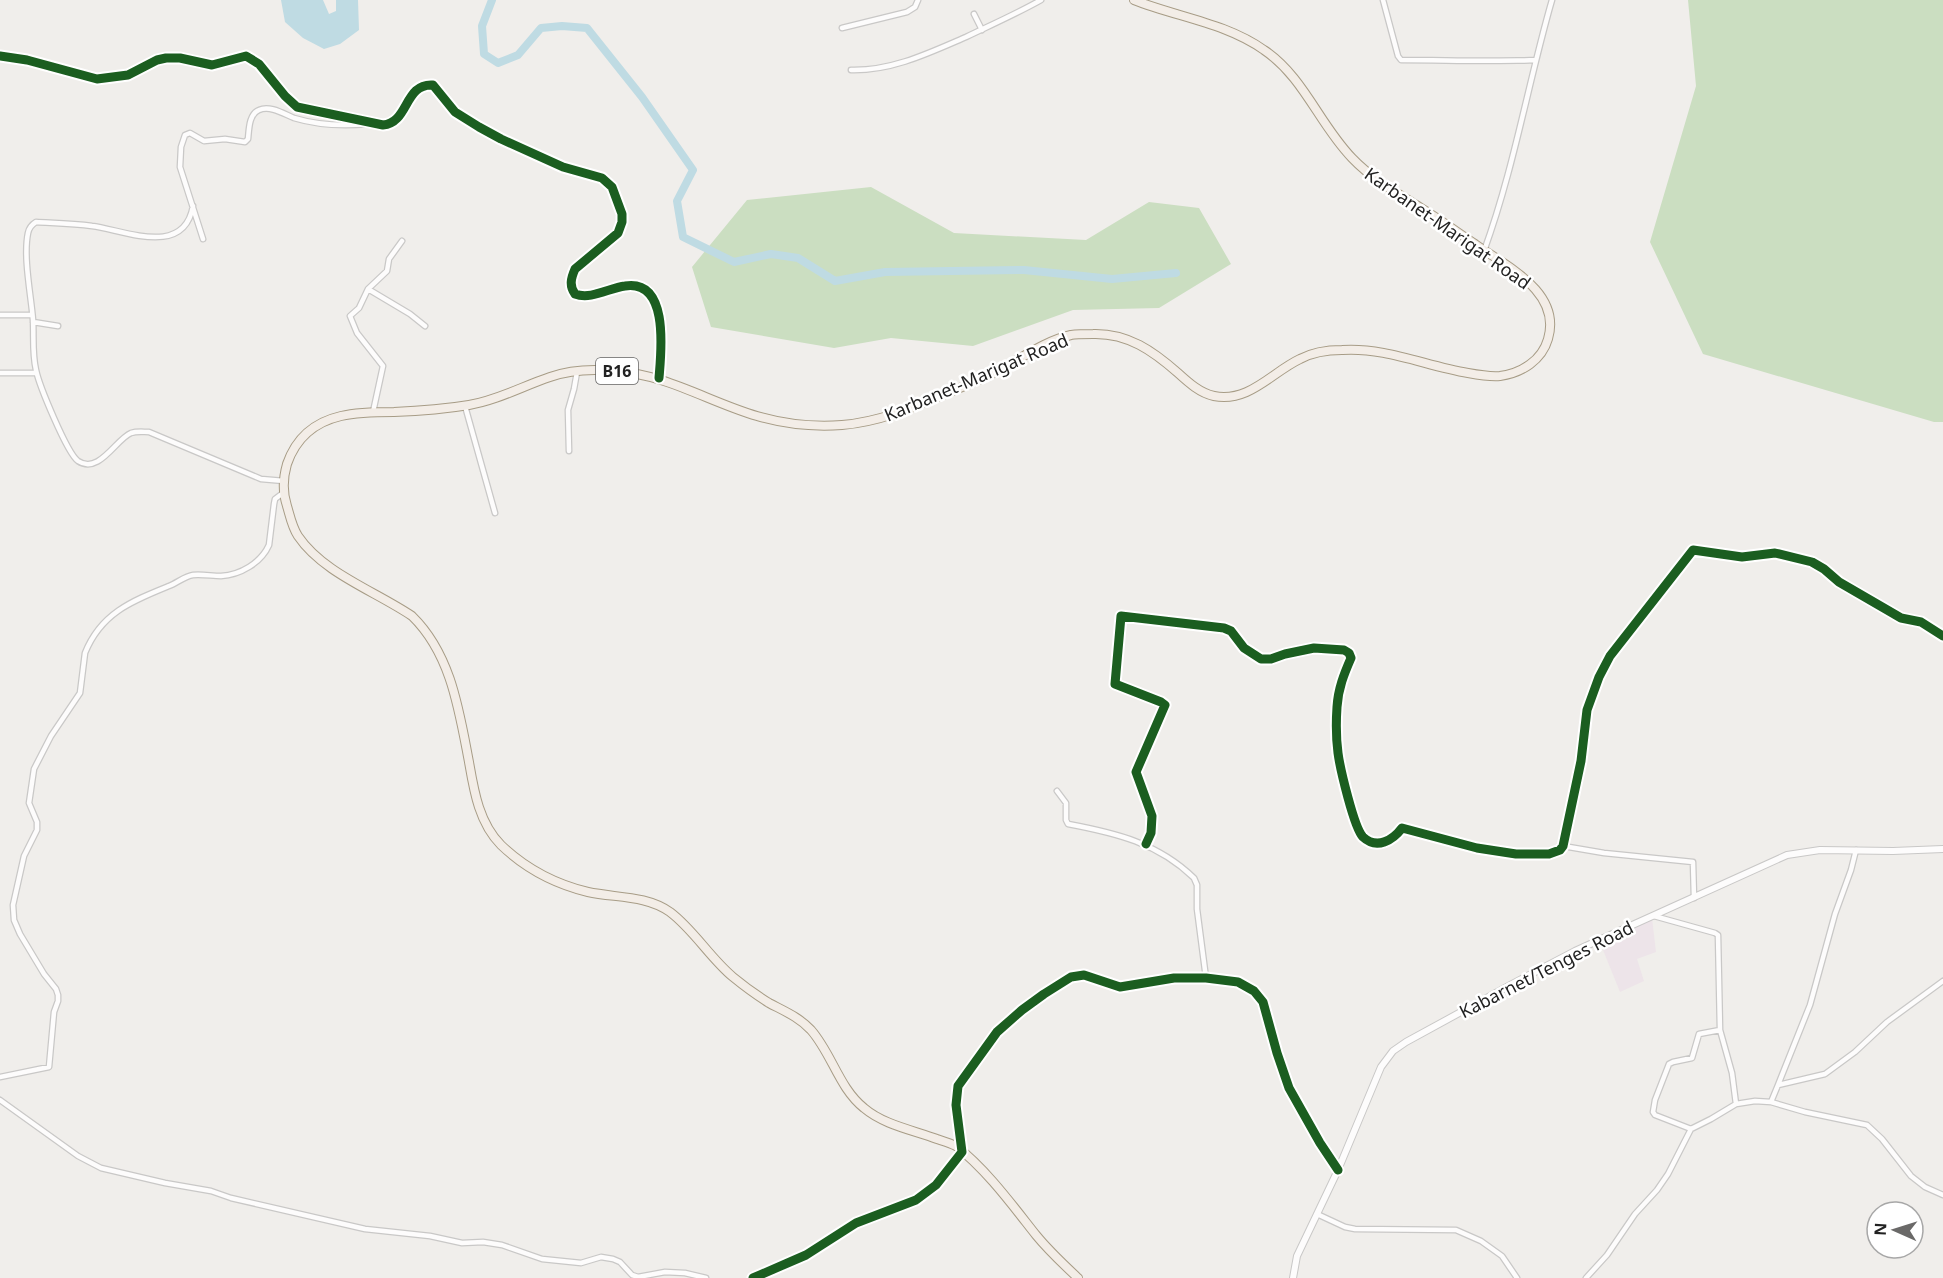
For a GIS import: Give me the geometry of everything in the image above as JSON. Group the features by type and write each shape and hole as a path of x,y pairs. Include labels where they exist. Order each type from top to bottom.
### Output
{"main road":[{"name":"Karbanet-Marigat Road","path":"1078,1278 1054,1256 1013,1205 954,1145 893,1125 875,1117 863,1108 852,1097 819,1040 808,1027 733,977 671,913 655,904 628,897 588,892 560,883 535,871 499,843 486,824 477,803 457,703 440,653 432,639 424,627 412,616 321,561 299,537 283,493 290,457 303,435 317,425 340,416 465,406 490,401 564,373 610,370 659,378 760,417 790,423 825,426 867,422 909,409 986,377 1042,346 1070,335 1105,334 1123,337 1140,344 1191,385 1204,393 1218,397 1236,396 1248,392 1300,359 1318,352 1369,350 1450,370 1489,376 1503,376 1529,365 1542,354 1550,331 1548,309 1532,285 1425,210 1388,188 1359,165 1336,139 1288,71 1262,48 1217,26 1134,0"}],"street":[{"path":"842,28 908,12 915,7 918,0"},
{"path":"851,70 868,70 901,63 934,52 1041,0"},
{"path":"1383,0 1401,60 1492,62 1534,60"},
{"path":"1484,251 1495,220 1534,60 1552,0"},
{"path":"974,14 982,30"},
{"path":"0,56 27,60 97,79 120,78 166,58 180,58 212,64 246,56 259,63 285,96 297,107 383,126 393,123 416,90 424,85 433,85 455,112 479,127 563,167 607,181 620,206 622,214 620,228 615,238 575,269 572,277 572,290 575,294 586,296 625,286 639,287 648,292 656,306 661,324 659,378"},
{"path":"203,239 180,167 181,147 187,133 204,141 225,139 245,142 248,139 253,114 257,110 266,108 308,121 353,125 374,124"},
{"path":"193,206 192,214 184,225 175,232 157,238 140,237 90,226 36,222 32,224 28,234 27,250 36,373 61,433 69,449 80,462 88,464 102,459 131,433 149,432 261,479 284,481"},
{"path":"373,412 383,366 357,333 350,317 358,308 368,289 387,271 389,259 402,241"},
{"path":"368,289 410,314 425,326"},
{"path":"0,315 33,315"},
{"path":"33,322 58,326"},
{"path":"569,452 568,410 577,372"},
{"path":"0,373 36,373"},
{"path":"465,406 495,513"},
{"path":"0,1077 48,1068 50,1065 54,1012 58,995 14,920 13,905 24,856 38,830 29,803 34,769 51,736 80,693 85,652 108,618 129,603 176,584 187,577 238,573 256,562 269,545 275,499 283,493"},
{"path":"1146,844 1151,833 1152,816 1136,772 1165,705 1115,684 1121,616 1224,628 1231,631 1244,648 1261,659 1271,659 1314,648 1344,650 1349,653 1351,658 1338,695 1338,751 1343,776 1363,837 1378,844 1395,836 1402,828 1477,848 1516,854 1549,854 1560,850 1563,846 1578,778 1587,710 1599,677 1610,656 1693,550 1742,557 1775,553 1812,562 1839,582 1901,618 1921,622 1943,636"},
{"path":"1057,791 1066,803 1068,824 1146,844 1188,872 1196,882 1197,909 1206,978"},
{"path":"1563,846 1604,854 1693,862 1694,898"},
{"name":"Kabarnet/Tenges Road","path":"1293,1278 1297,1256 1338,1170 1381,1067 1398,1047 1527,975 1787,855 1820,850 1943,849"},
{"path":"1771,1102 1810,1005 1828,936 1856,850"},
{"path":"1654,916 1711,931 1718,935 1720,1030 1732,1073 1736,1104"},
{"path":"753,1278 806,1255 856,1223 916,1200 936,1185 962,1152 956,1105 958,1086 997,1032 1044,994 1071,977 1084,975 1120,987 1174,978 1206,978 1238,982 1248,987 1263,1002 1289,1088 1338,1170"},
{"path":"1778,1085 1825,1074 1855,1052 1887,1022 1943,981"},
{"path":"1691,1129 1655,1115 1653,1112 1655,1100 1669,1064 1692,1058 1699,1034 1720,1030"},
{"path":"0,1100 78,1156 101,1168 211,1191 365,1229 430,1236 462,1243 483,1242 502,1245 542,1259 574,1263 601,1257 613,1258 632,1275 638,1276 665,1272 685,1273 706,1278"},
{"path":"1586,1278 1607,1255 1635,1214 1657,1190 1668,1174 1691,1129 1736,1104 1755,1101 1771,1102 1805,1112 1867,1125 1882,1139 1911,1176 1925,1187 1943,1195"},
{"path":"1317,1214 1345,1227 1355,1229 1456,1230 1481,1240 1502,1256 1517,1278"}],"shaded area":[{"path":"1652,918 1656,952 1637,959 1644,981 1620,992 1601,945"}],"green space":[{"path":"1688,0 1943,0 1943,422 1934,422 1703,354 1650,242 1696,86"},
{"path":"871,187 954,233 1086,240 1149,202 1199,208 1231,264 1159,308 1073,310 973,346 891,338 834,348 711,327 692,267 747,200"}],"water":[{"path":"281,0 323,0 329,14 336,11 336,0 358,0 359,30 340,44 324,49 303,38 285,22"}],"waterway":[{"path":"492,0 482,26 484,54 498,63 518,55 541,28 562,26 587,28 642,97 693,170 677,201 683,237 734,262 771,254 798,258 835,281 885,272 1024,270 1112,279 1176,273"}],"cycle path":[{"path":"0,56 27,60 97,79 128,75 157,60 166,58 180,58 212,65 246,56 259,64 297,107 383,125 398,118 417,90 433,85 455,112 479,127 563,167 602,178 612,187 622,214 618,233 575,269 571,285 575,294 587,296 625,286 639,287 650,294 660,320 659,378"},
{"path":"1146,844 1151,833 1152,816 1136,772 1165,705 1115,684 1121,616 1224,628 1231,631 1244,648 1261,659 1271,659 1314,648 1344,650 1349,653 1351,658 1338,700 1337,742 1348,797 1363,837 1374,843 1384,842 1402,828 1477,848 1516,854 1549,854 1560,850 1563,846 1581,761 1587,710 1599,677 1610,656 1693,550 1742,557 1775,553 1812,562 1839,582 1901,618 1921,622 1943,636"},
{"path":"753,1278 806,1255 856,1223 916,1200 936,1185 962,1152 956,1105 958,1086 997,1032 1022,1010 1071,977 1084,975 1120,987 1174,978 1206,978 1238,982 1254,991 1263,1002 1289,1088 1338,1170"}]}
